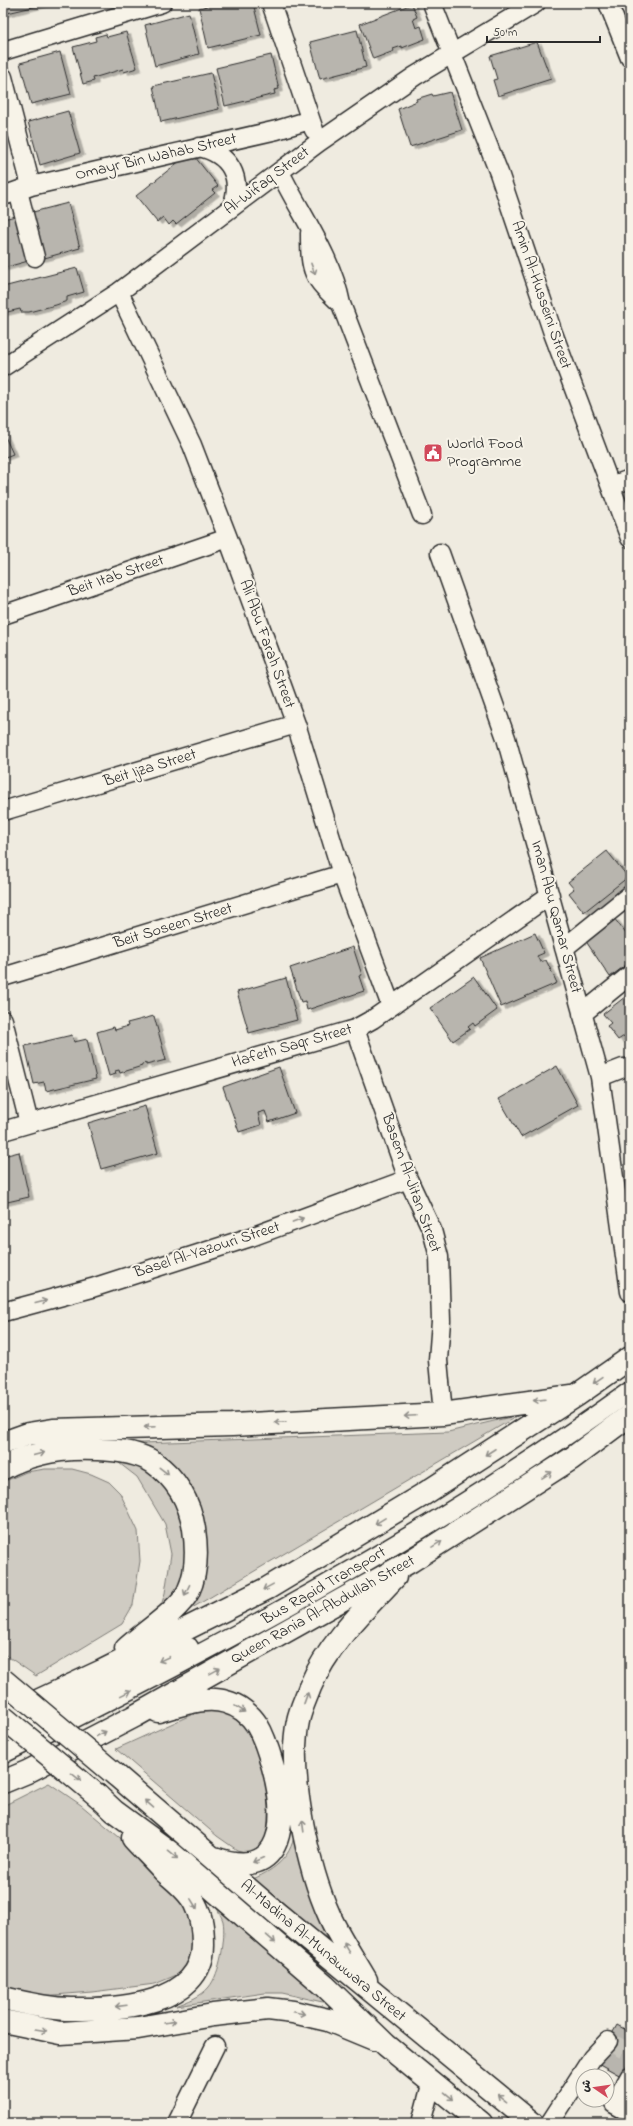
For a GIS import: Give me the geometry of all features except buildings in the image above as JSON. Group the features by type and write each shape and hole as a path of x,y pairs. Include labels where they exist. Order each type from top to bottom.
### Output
{"main road":[{"path":"3,1717 102,1671 268,1588 421,1496 577,1395 630,1358"},
{"path":"3,1443 28,1434 53,1430 232,1425 443,1414 577,1395"},
{"name":"Queen Rania Al-Abdullah Street","path":"3,1782 27,1772 135,1716 411,1561 571,1459 630,1415"},
{"path":"3,1468 40,1454 63,1450 84,1449 128,1453 151,1461 171,1477 186,1499 193,1519 197,1545 194,1569 187,1592 164,1618 102,1671"},
{"path":"374,1993 342,1940 322,1897 305,1838 296,1774 295,1750 298,1721 311,1686 329,1653 353,1622 411,1561"},
{"name":"Al-Madina Al-Munawwara Street","path":"3,1680 116,1775 210,1857 532,2123"},
{"path":"135,1716 213,1699 226,1702 243,1711 256,1724 263,1735 275,1774 282,1817 280,1831 274,1845 267,1856 256,1862 243,1864 227,1863 210,1857"},
{"name":"Al-Madina Al-Munawwara Street","path":"3,1717 114,1811 171,1853 325,1986 386,2045 432,2081 481,2123"},
{"path":"3,1795 27,1772"},
{"path":"3,1998 36,2006 71,2009 126,2006 169,1995 185,1986 196,1974 201,1963 203,1938 201,1920 194,1902 132,1837 114,1811"},
{"path":"3,2021 61,2033 138,2028 213,2015 268,2009 293,2012 328,2020 386,2045"}],"street":[{"path":"3,51 162,3"},
{"path":"271,3 310,120 319,142"},
{"name":"Amin Al-Husseini Street","path":"432,3 498,173 553,333 630,538"},
{"name":"Al-Wifaq Street","path":"3,367 119,292 319,142 452,52 536,3"},
{"path":"608,3 630,58"},
{"path":"3,77 17,191 36,257"},
{"name":"Omayr Bin Wahab Street","path":"17,191 199,147 277,130 310,120"},
{"path":"199,147 220,155 229,163 234,173 236,185 236,196 232,207"},
{"path":"280,172 334,281 341,304 422,515"},
{"name":"Ali Abu Farah Street","path":"119,292 192,444 228,538 296,724 342,874 391,1006"},
{"path":"611,486 630,480"},
{"name":"Beit Itab Street","path":"3,615 228,538"},
{"name":"Iman Abu Qamar Street","path":"440,553 506,738 600,1077 623,1191 630,1292"},
{"name":"Beit Ijza Street","path":"3,811 296,724"},
{"name":"Beit Soseen Street","path":"3,977 342,874"},
{"name":"Hafeth Saqr Street","path":"3,1131 355,1029 373,1019 550,895"},
{"path":"564,948 630,895"},
{"path":"582,1014 630,974"},
{"path":"3,1020 29,1123"},
{"name":"Basem Al-Jitan Street","path":"355,1029 408,1179 432,1230 439,1256 441,1321 438,1360 443,1414"},
{"path":"600,1077 628,1066"},
{"name":"Basel Al-Yazouri Street","path":"3,1312 92,1288 251,1237 408,1179"},
{"name":"Bus Rapid Transport","path":"3,1735 262,1612 302,1590 468,1492 591,1411 630,1382"},
{"name":"Bus Rapid Transport","path":"3,1754 138,1687 255,1625 407,1539 630,1391"},
{"path":"587,2068 592,2058 608,2041"},
{"path":"177,2123 215,2046"},
{"path":"615,2104 630,2076"},
{"path":"421,2123 432,2081"},
{"path":"550,2123 575,2088"}],"shaded area":[{"path":"519,1415 153,1631 165,1593 171,1554 165,1524 137,1477 119,1463 114,1444 448,1432"},
{"path":"45,1469 72,1469 91,1474 109,1482 120,1493 138,1531 140,1561 133,1605 122,1624 36,1676 3,1653 3,1482 26,1472"},
{"path":"209,1708 234,1716 246,1723 254,1733 257,1741 273,1804 274,1815 273,1826 269,1836 261,1845 249,1853 237,1850 217,1836 116,1749"},
{"path":"49,1783 81,1805 170,1880 192,1912 192,1958 179,1974 155,1984 92,1992 42,1996 3,1987 3,1806"},
{"path":"295,1829 311,1899 326,1938 253,1879 269,1871 282,1860 291,1847"},
{"path":"215,1904 327,2003 282,1993 265,1993 176,2006 194,1998 206,1990 216,1974 223,1946 224,1928 223,1921"}],"tunnel":[{"path":"608,2041 630,2053"}],"place":[{"name":"World Food Programme","path":"433,453"}]}
